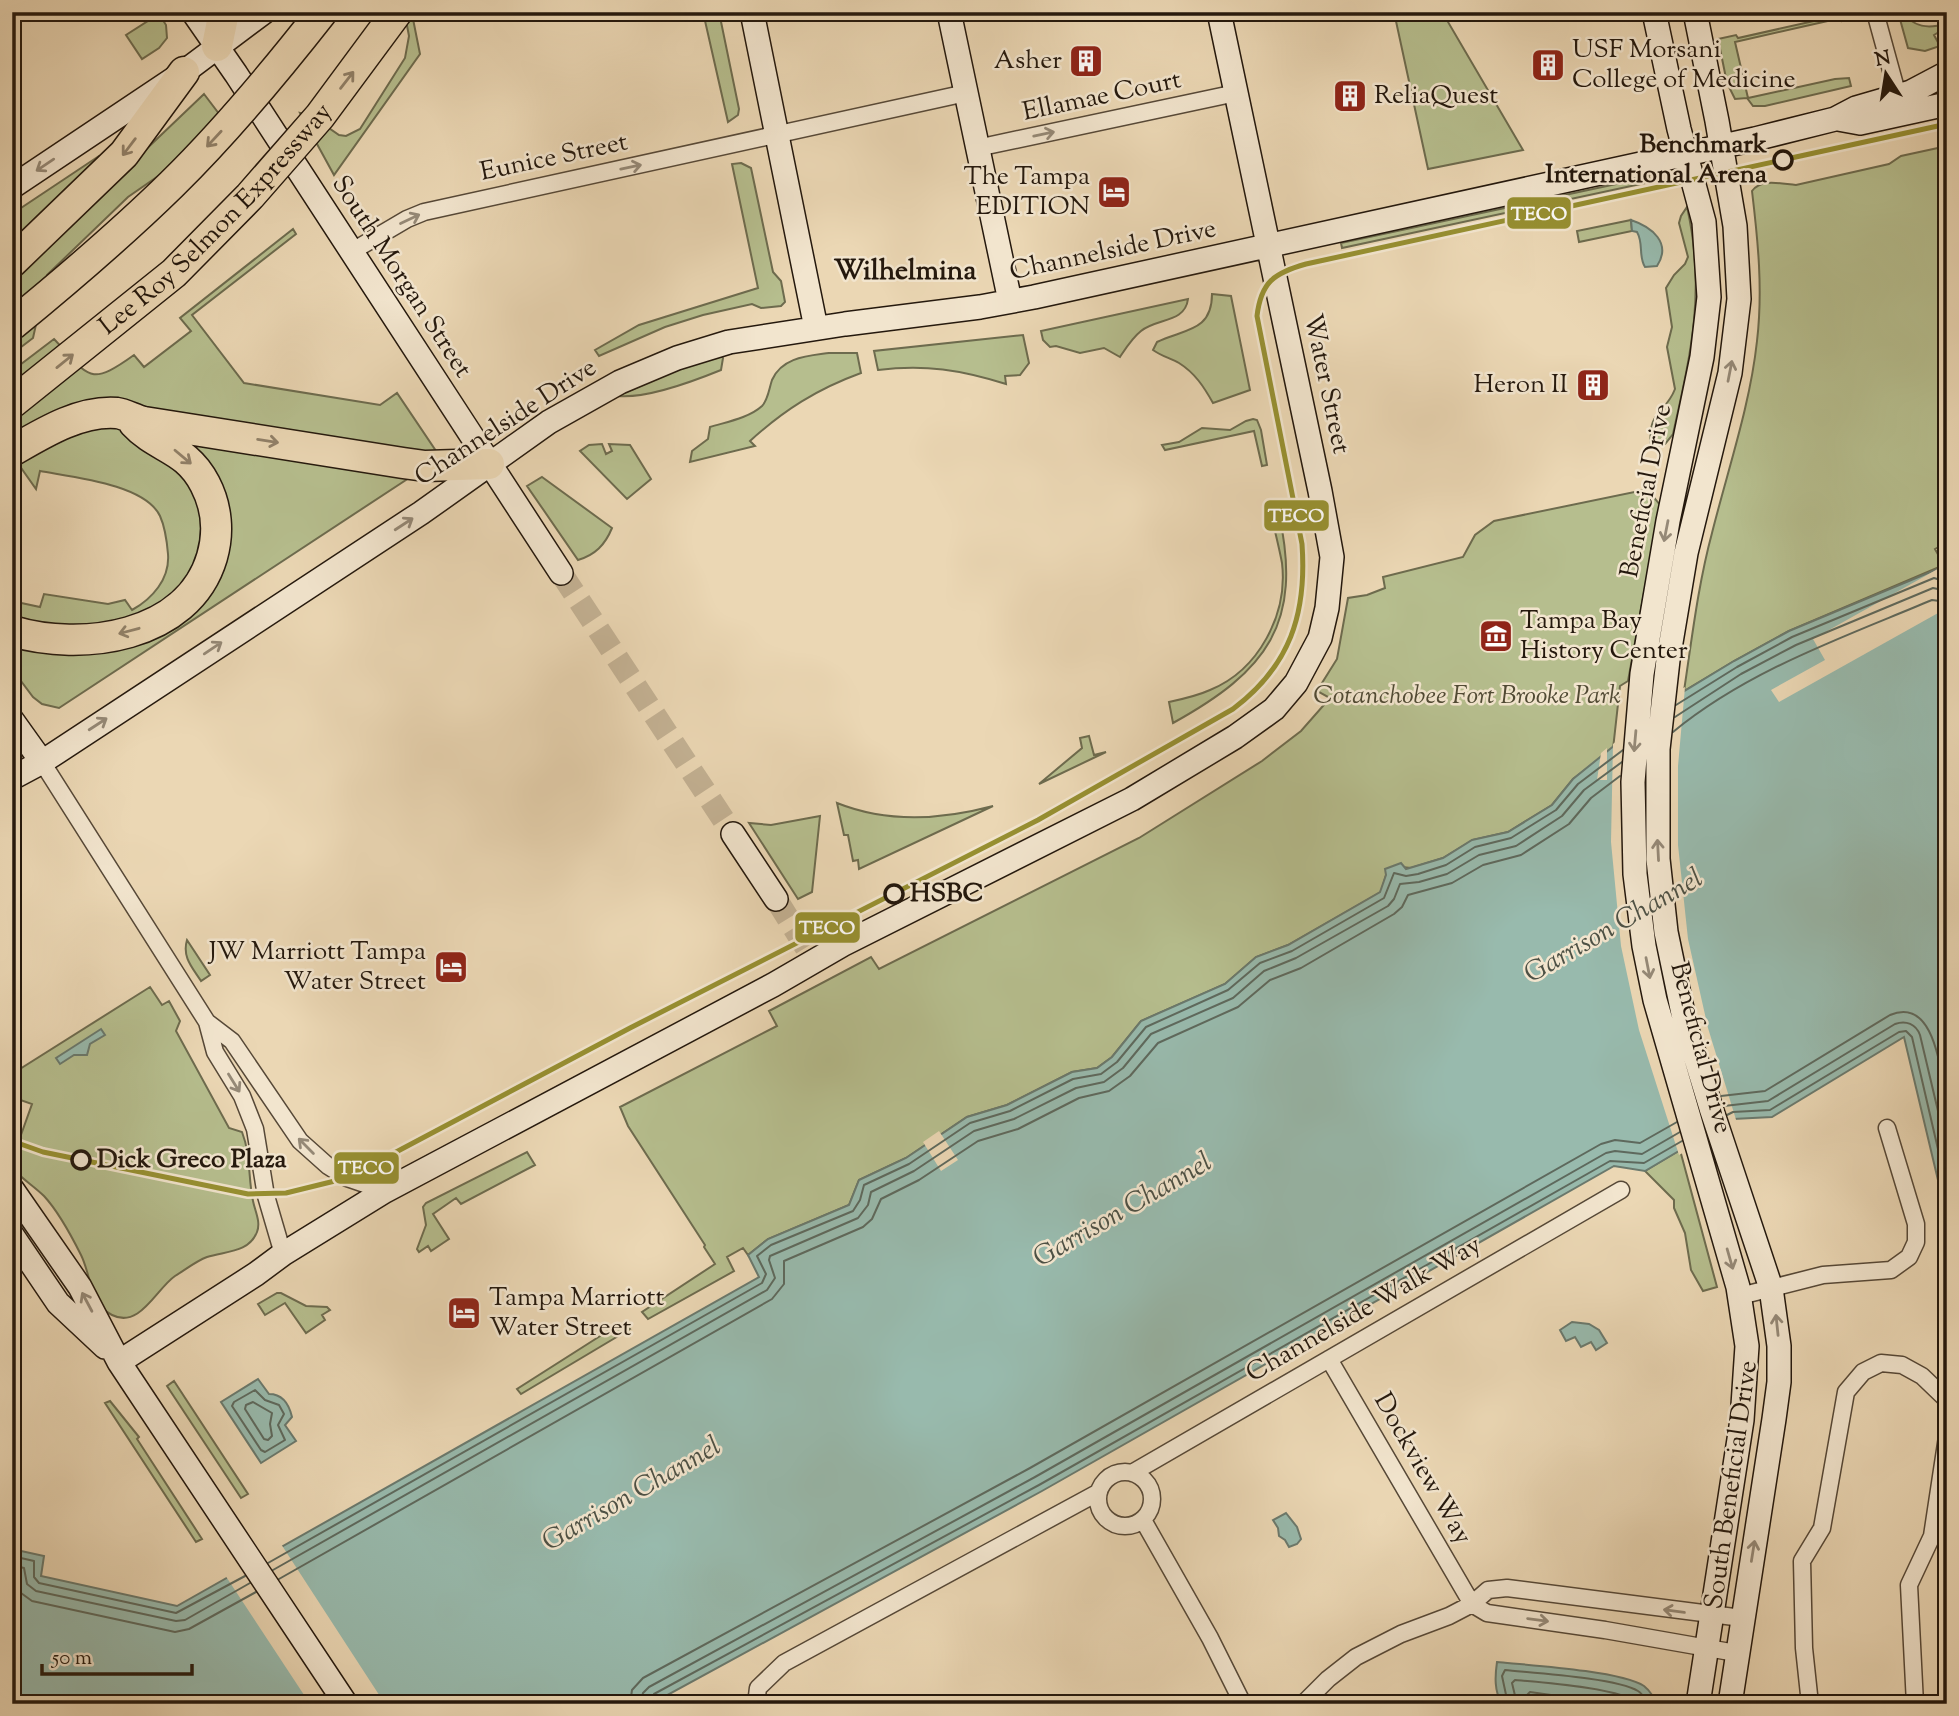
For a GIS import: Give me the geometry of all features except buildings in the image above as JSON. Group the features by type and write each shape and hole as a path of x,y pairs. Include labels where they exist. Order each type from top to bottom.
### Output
{"highway":[{"path":"217,46 224,12"},
{"name":"Lee Roy Selmon Expressway","path":"12,325 100,251 174,183 274,73 322,12"},
{"name":"Lee Roy Selmon Expressway","path":"12,403 174,273 231,215 320,116 397,12"},
{"path":"12,262 124,154 184,72"},
{"path":"12,451 74,420 120,413 144,434 184,456 200,474 216,523 214,549 205,575 180,606 167,616 138,629 84,640 32,636 12,631"},
{"path":"128,418 425,466 489,464"}],"street":[{"name":"South Morgan Street","path":"193,12 561,573"},
{"path":"12,187 184,72 264,12"},
{"path":"752,12 816,328"},
{"path":"949,12 1010,301"},
{"name":"Water Street","path":"120,1362 283,1254 385,1191 773,985 810,955 1132,799 1235,737 1274,709 1296,683 1320,638 1332,557 1220,12"},
{"name":"Beneficial Drive","path":"1654,12 1705,229 1709,276 1708,318 1702,357 1663,549 1642,674 1633,782 1634,855 1647,964 1663,1035 1705,1169"},
{"name":"Beneficial Drive","path":"1695,12 1737,246 1739,299 1736,334 1716,437 1686,553 1668,660 1657,770 1658,841 1671,959 1685,1023 1726,1156"},
{"path":"1875,12 1898,96"},
{"name":"Channelside Drive","path":"12,778 41,762 421,513 559,416 642,371 694,351 729,342 816,328 1010,301 1268,247 1835,119 1856,108 1898,96 1947,73"},
{"name":"Eunice Street","path":"351,252 424,212 966,93"},
{"name":"Ellamae Court","path":"977,148 1236,93"},
{"name":"Channelside Drive","path":"1835,119 1860,124 1947,104"},
{"path":"12,720 207,1022 215,1052 242,1096 255,1129 266,1196 283,1254"},
{"path":"733,834 776,899"},
{"path":"207,1022 232,1041 300,1141 328,1166 347,1178 385,1191"},
{"path":"1740,1296 1823,1275 1891,1270 1909,1257 1916,1242 1916,1224 1886,1128"},
{"name":"South Beneficial Drive","path":"1726,1156 1771,1288 1779,1346 1779,1382 1730,1704"},
{"name":"South Beneficial Drive","path":"1698,1704 1745,1397 1747,1346 1740,1296 1705,1169"},
{"path":"12,1189 19,1214 79,1287 120,1362 346,1704"},
{"name":"Channelside Walk Way","path":"1132,1473 1621,1190"},
{"path":"12,1235 58,1303 120,1362"},
{"name":"Dockview Way","path":"1329,1359 1472,1604"},
{"path":"1810,1704 1804,1648 1802,1561 1822,1528 1846,1392 1863,1372 1881,1363 1902,1365 1922,1376 1947,1400"},
{"path":"1916,1704 1909,1586 1932,1536 1947,1437"},
{"path":"1132,1473 1143,1478 1150,1488 1153,1499 1150,1511 1143,1520 1129,1527 1116,1525 1105,1519 1098,1502 1099,1492 1104,1481 1112,1475 1132,1473"},
{"path":"756,1704 758,1688 784,1663 1099,1492"},
{"path":"1143,1520 1210,1638 1242,1704"},
{"path":"1303,1704 1328,1679 1356,1657 1401,1634 1449,1616 1472,1604 1488,1590 1507,1588 1742,1618"},
{"path":"1472,1604 1487,1613 1605,1629 1736,1653"}],"green space":[{"path":"443,12 413,19 420,54 334,175 300,113 310,115 339,135 346,136 360,129 405,58 409,36 405,15"},
{"path":"703,12 719,12 739,109 738,115 728,122"},
{"path":"1394,12 1446,12 1448,22 1523,150 1428,169"},
{"path":"1898,12 1922,26 1946,23 1947,27 1934,35 1940,46 1925,51 1908,48"},
{"path":"1850,13 1852,19 1842,21 1841,18 1735,42 1748,98 1835,79 1849,78 1851,86 1765,106 1753,106 1747,98 1735,99 1727,83 1718,39 1736,35 1738,38"},
{"path":"159,14 166,25 167,38 159,48 142,59 126,35"},
{"path":"204,94 229,127 128,197 47,275 33,338 12,354 12,214 99,156 116,178"},
{"path":"1947,146 1947,542 1935,549 1944,565 1789,631 1684,691 1703,572 1754,365 1760,284 1752,191 1761,184 1796,185 1889,164 1901,156"},
{"path":"741,163 751,168 773,272 781,281 785,302 781,306 761,308 752,304 703,315 665,327 599,356 595,350 639,325 758,288 732,164"},
{"path":"1649,177 1650,182 1342,248 1341,243"},
{"path":"1687,207 1693,237 1696,294 1690,348 1673,434 1665,444 1651,447 1650,435 1654,419 1675,389 1667,347 1672,327 1666,288 1688,257 1679,223"},
{"path":"1631,220 1632,231 1579,242 1577,231"},
{"path":"293,229 296,234 192,315 244,383 380,405 397,393 436,451 412,476 59,708 42,704 33,697 12,669 12,601 40,607 44,594 108,604 125,600 132,610 153,594 163,580 168,554 160,516 152,505 139,496 88,479 40,471 36,489 12,455 12,371 54,339 75,362 90,373 107,372 134,355 144,367 191,331 180,318"},
{"path":"1212,294 1231,296 1250,390 1213,403 1190,371 1153,350 1157,342 1202,322 1211,306"},
{"path":"1188,299 1182,312 1147,327 1129,343 1120,357 1104,348 1080,353 1056,346 1050,347 1043,340 1041,331"},
{"path":"1023,335 1029,363 1020,375 1005,376 1006,384 943,370 878,370 874,351"},
{"path":"829,353 857,353 861,373 816,393 788,410 750,441 755,446 690,462 692,451 708,439 710,427 744,417 762,406 776,372 782,366 796,359"},
{"path":"720,355 723,358 721,370 655,392 617,396 686,366"},
{"path":"1253,419 1257,420 1261,430 1267,465 1262,466 1254,431 1165,450 1162,445 1179,442 1202,428 1230,430"},
{"path":"602,444 606,454 612,451 609,444 630,445 651,479 627,499 580,451 589,445"},
{"path":"542,477 612,528 603,544 590,555 578,560 527,486"},
{"name":"Cotanchobee Fort Brooke Park","path":"1644,490 1660,505 1628,681 1620,686 1613,749 1573,779 1552,805 1508,832 1473,840 1443,858 1411,868 1402,867 1386,875 1381,892 1288,945 1256,957 1225,984 1141,1021 1112,1057 1097,1068 1072,1072 1007,1105 967,1117 906,1158 859,1180 849,1205 768,1239 748,1255 743,1248 727,1257 734,1271 648,1319 642,1312 715,1264 628,1126 620,1107 777,1026 769,1011 871,957 879,969 1139,838 1262,761 1301,731 1330,698 1317,691 1337,659 1348,598 1385,588 1383,577 1463,557 1475,535 1494,521"},
{"path":"1279,514 1285,552 1286,586 1281,615 1270,640 1254,663 1233,684 1173,723 1169,702 1200,694 1227,681 1243,669 1267,638 1275,620 1283,582 1282,563 1271,515"},
{"path":"1089,736 1094,755 1106,752 1039,784 1082,748 1080,738"},
{"path":"837,803 875,814 914,817 954,814 993,806 859,869 858,860 853,861 848,835 844,835"},
{"path":"820,816 812,892 798,899 749,823 771,825"},
{"path":"187,940 210,975 201,981 187,957"},
{"name":"Dick Greco Plaza","path":"150,987 162,1005 169,1001 180,1021 176,1031 229,1128 242,1132 247,1149 258,1228 253,1239 242,1248 195,1263 168,1282 147,1306 131,1317 122,1318 112,1315 99,1304 81,1255 59,1216 44,1196 12,1168 12,1152 17,1146 32,1104 12,1097 12,1074"},
{"path":"1680,1150 1717,1287 1703,1291 1691,1270 1685,1233 1674,1208 1674,1200 1645,1171"},
{"path":"527,1152 535,1165 461,1204 456,1198 433,1214 449,1239 431,1251 428,1246 419,1252 417,1249 426,1225 423,1207 426,1203"},
{"path":"277,1293 306,1306 327,1307 330,1310 322,1315 325,1320 306,1333 285,1303 265,1315 258,1304"},
{"path":"619,1324 622,1328 627,1325 630,1329 521,1394 517,1389"},
{"path":"174,1381 248,1494 241,1498 167,1386"},
{"path":"110,1401 139,1437 137,1439 202,1539 196,1542 105,1403"}],"water":[{"path":"1631,220 1658,237 1662,250 1657,266 1645,267 1639,236 1632,231"},
{"name":"Garrison Channel","path":"1940,568 1947,580 1947,1210 1904,1037 1772,1117 1733,1119 1645,1171 1614,1166 1042,1491 651,1704 12,1704 12,1549 44,1556 41,1576 177,1606 759,1277 748,1255 768,1239 849,1205 859,1180 906,1158 967,1117 1007,1105 1072,1072 1097,1068 1112,1057 1141,1021 1225,984 1256,957 1288,945 1380,892 1386,875 1385,869 1401,863 1406,869 1443,858 1472,840 1508,832 1552,805 1573,779 1673,698 1734,661 1789,631"},
{"path":"101,1029 105,1035 90,1044 87,1055 74,1055 60,1064 56,1058"},
{"path":"1572,1322 1589,1324 1599,1330 1607,1343 1596,1350 1591,1342 1581,1347 1575,1337 1566,1341 1560,1330"},
{"path":"258,1379 269,1394 282,1398 287,1404 292,1417 285,1425 296,1441 261,1463 221,1402"},
{"path":"1286,1513 1297,1527 1301,1539 1289,1547 1279,1536 1273,1520"},
{"path":"1497,1662 1616,1676 1644,1686 1655,1704 1502,1704 1496,1689"}],"pier":[{"path":"1943,566 1947,573 1947,608 1779,702 1771,690 1825,660 1813,639"},
{"path":"1685,687 1678,766 1678,845 1688,939 1708,1028 1737,1123 1679,1155 1639,1030 1621,946 1611,842 1613,744 1670,696"},
{"path":"1607,748 1607,780 1597,780 1601,753"},
{"path":"939,1131 958,1160 941,1171 923,1142"},
{"path":"281,1544 385,1704 310,1704 225,1575"}],"tunnel":[{"path":"561,573 733,834"},
{"path":"776,899 807,949"}],"transit line":[{"name":"TECO","path":"12,1141 43,1152 248,1194 286,1193 347,1178 630,1028 1038,820 1233,709 1269,675 1291,637 1301,593 1302,544 1257,316 1262,295 1277,275 1306,264 1947,124"}],"place":[{"name":"Asher","path":"1086,61"},
{"name":"USF Morsani College of Medicine","path":"1548,65"},
{"name":"ReliaQuest","path":"1350,96"},
{"name":"Benchmark International Arena","path":"1783,160"},
{"name":"The Tampa EDITION","path":"1114,192"},
{"name":"Heron II","path":"1593,385"},
{"name":"Tampa Bay History Center","path":"1496,636"},
{"name":"HSBC","path":"894,894"},
{"name":"JW Marriott Tampa Water Street","path":"451,967"},
{"name":"Dick Greco Plaza","path":"81,1160"},
{"name":"Tampa Marriott Water Street","path":"464,1313"}],"district":[{"name":"Wilhelmina","path":"905,272"}]}
